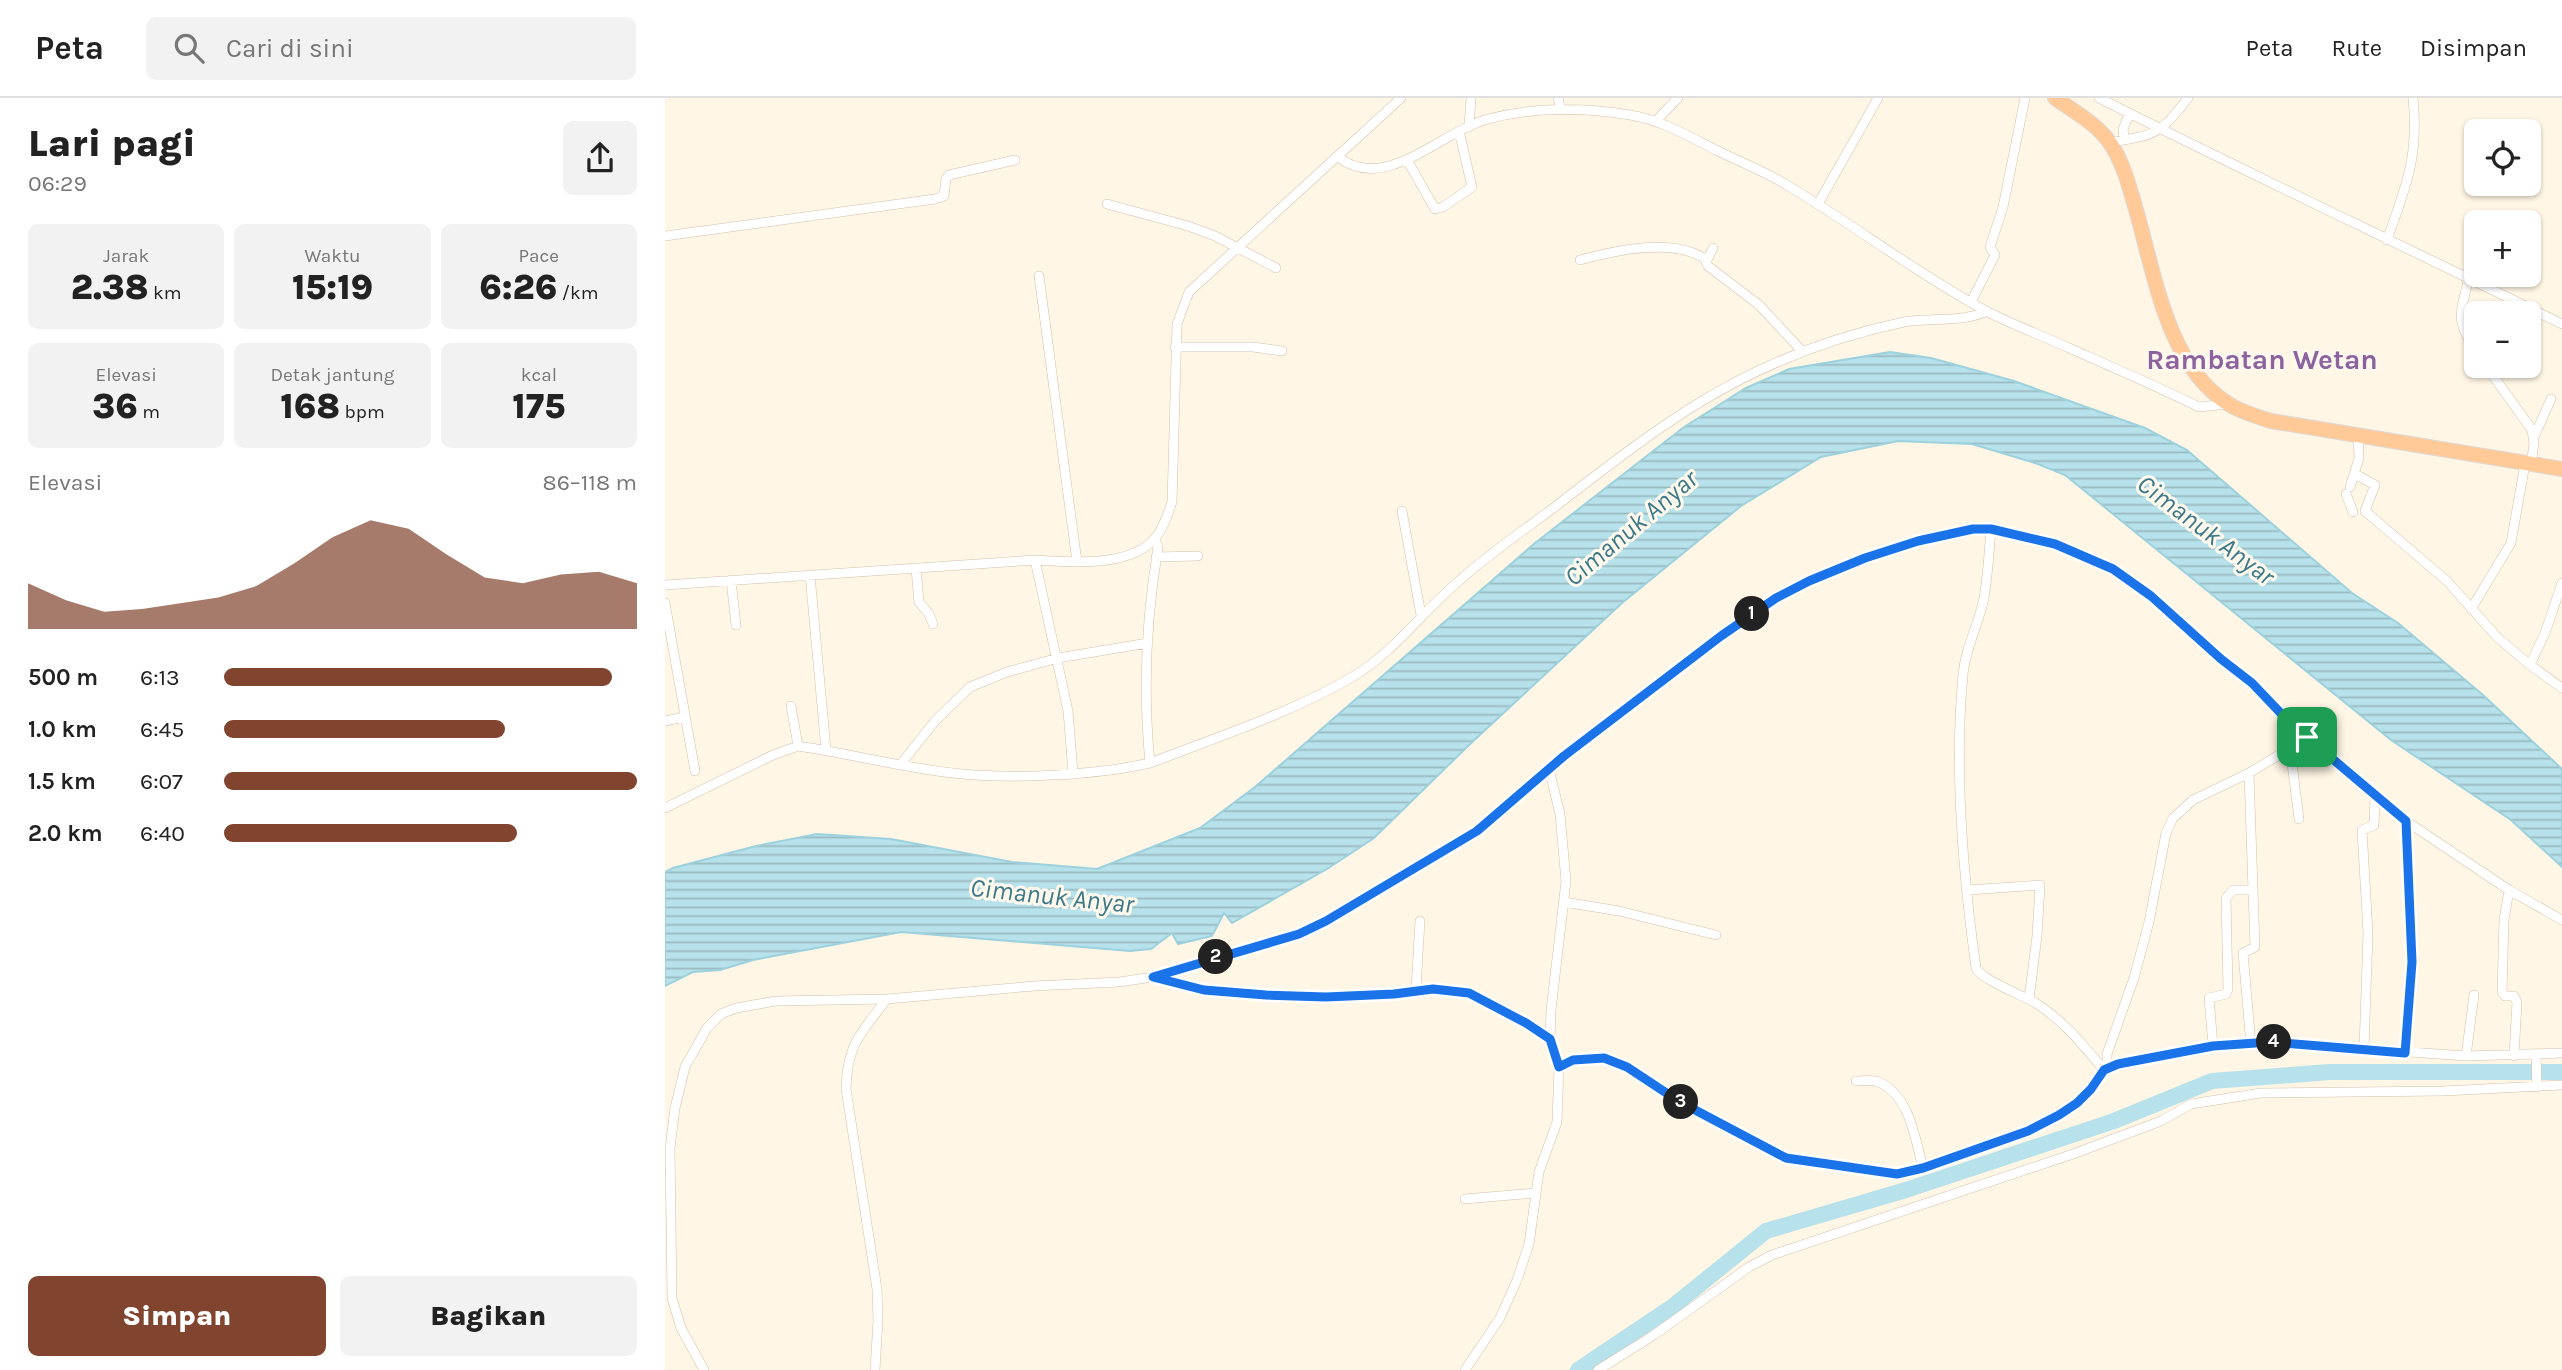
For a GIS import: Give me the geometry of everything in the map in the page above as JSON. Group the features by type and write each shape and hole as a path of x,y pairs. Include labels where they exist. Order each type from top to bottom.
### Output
{"highway":[{"path":"2055,98 2092,124 2120,137 2120,159 2172,332 2193,370 2210,391 2228,404 2271,421 2562,469"}],"street":[{"path":"665,584 1077,557 1115,559 1138,550 1155,539 1164,525 1172,502 1175,348 1177,324 1189,292 1401,98"},
{"path":"1469,127 1471,98"},
{"path":"1558,98 1561,110"},
{"path":"1656,121 1678,98"},
{"path":"1818,205 1878,98"},
{"path":"1971,302 1995,256 1990,247 2003,207 2025,98"},
{"path":"2099,98 2155,132 2387,240 2464,281"},
{"path":"2129,116 2120,137 2136,138 2155,132 2188,98"},
{"path":"2387,240 2413,158 2416,129 2413,98"},
{"path":"1338,157 1347,164 1360,168 1382,168 1407,160 1459,131 1499,117 1561,110 1631,115 1656,121 1772,177 1987,311 2199,407 2228,404"},
{"path":"1407,160 1435,209 1443,208 1472,187 1459,131"},
{"path":"665,236 935,199 944,195 949,175 1015,160"},
{"path":"1107,204 1188,226 1237,247 1276,268"},
{"path":"1580,260 1614,250 1638,247 1697,254 1707,260"},
{"path":"1713,248 1707,260 1708,266 1772,316 1801,350"},
{"path":"1039,276 1077,557"},
{"path":"2464,330 2460,323 2460,314 2467,287"},
{"path":"2477,287 2562,324"},
{"path":"665,808 773,755 799,746 962,774 1073,773 1124,769 1150,763 1296,705 1355,675 1379,658 1461,579 1637,444 1702,401 1801,350 1888,326 1937,318 1970,317 1987,311"},
{"path":"1175,348 1253,347 1282,351"},
{"path":"2495,378 2527,421 2534,437"},
{"path":"2471,609 2511,543 2534,437 2551,399"},
{"path":"2353,512 2348,490 2355,474 2360,445 2358,435"},
{"path":"2355,474 2375,485 2365,511 2433,568 2498,638 2562,688"},
{"path":"1402,511 1421,615"},
{"path":"703,1370 681,1328 672,1298 670,1148 675,1108 685,1067 707,1028 721,1014 736,1007 775,1001 887,999 1034,986 1119,982 1153,977 1271,943 1326,921 1477,831 1549,768 1721,636 1776,598 1832,572 1918,541 1973,529 1991,529 2055,544 2113,569 2151,596 2252,683 2307,737 2406,821 2509,890 2562,920"},
{"path":"1991,529 1983,600 1966,651 1959,744 1973,942 1978,972 2029,999 2059,1020 2106,1069"},
{"path":"1150,763 1145,709 1148,643 1158,548 1155,539"},
{"path":"1156,557 1198,556"},
{"path":"1035,560 1069,715 1073,773"},
{"path":"916,569 919,603 929,614 933,624"},
{"path":"810,575 826,750"},
{"path":"731,580 736,625"},
{"path":"2530,665 2545,633 2562,583"},
{"path":"665,603 695,771"},
{"path":"900,765 935,721 970,687 1007,672 1058,657 1148,643"},
{"path":"791,706 799,746"},
{"path":"665,721 684,718"},
{"path":"1559,1067 1573,1060 1597,1057 1615,1062 1680,1102 1796,1161 1897,1174 1923,1168 2028,1131 2059,1115 2091,1089 2106,1069 2107,1054 2134,978 2149,922 2166,833 2173,818 2193,800 2249,773 2307,737"},
{"path":"2290,748 2299,819"},
{"path":"1465,1370 1500,1318 1517,1280 1529,1244 1539,1172 1557,1122 1559,1067 1550,1039 1551,1010 1566,881 1560,814 1549,768"},
{"path":"2249,773 2255,947 2243,953 2252,1045"},
{"path":"2364,1049 2368,933 2362,830 2374,825 2375,795"},
{"path":"2405,1053 2412,962 2406,821"},
{"path":"1969,890 2040,886 2029,999"},
{"path":"2213,1046 2209,998 2225,994 2228,989 2226,898 2233,890 2253,890"},
{"path":"2509,890 2504,920 2503,992 2505,996 2514,996 2517,1002 2514,1056"},
{"path":"1565,902 1619,911 1716,936"},
{"path":"1416,989 1420,921"},
{"path":"1153,977 1204,990 1266,995 1326,997 1444,989 1469,993 1550,1039"},
{"path":"2466,1056 2474,995"},
{"path":"875,1370 877,1289 846,1089 846,1069 854,1042 887,999"},
{"path":"2106,1069 2153,1056 2213,1046 2270,1042 2466,1056 2536,1058 2562,1053"},
{"path":"2536,1058 2537,1084"},
{"path":"1856,1081 1879,1082 1900,1101 1908,1115 1923,1168"},
{"path":"1598,1370 1654,1335 1749,1266 1772,1255 2073,1154 2161,1121 2192,1104 2261,1093 2443,1091 2537,1084 2562,1085"},
{"path":"1465,1199 1535,1193"}],"water":[{"name":"Cimanuk Anyar","path":"1890,352 1931,358 2014,381 2145,428 2187,450 2352,593 2398,623 2483,695 2562,769 2562,867 2511,820 2391,740 2065,475 1972,444 1898,441 1821,457 1741,506 1622,603 1469,745 1374,838 1327,869 1232,923 1224,913 1212,936 1178,944 1172,933 1151,949 1130,951 901,932 753,960 720,970 693,972 665,986 665,872 673,868 756,846 817,834 891,839 1012,862 1097,869 1200,828 1255,787 1535,543 1684,427 1746,388 1789,369"}],"waterway":[{"path":"1578,1370 1672,1307 1766,1231 1906,1190 2114,1121 2212,1081 2330,1072 2562,1072"}],"district":[{"name":"Rambatan Wetan","path":"2262,359"}],"route":[{"path":"1973,529 1991,529 2055,544 2113,569 2151,596 2252,683 2307,737 2406,821 2412,962 2405,1053 2270,1042 2213,1046 2118,1064 2104,1070 2077,1103 2059,1115 2028,1131 1909,1172 1874,1172 1796,1161 1680,1102 1627,1067 1597,1057 1573,1060 1559,1067 1550,1039 1469,993 1444,989 1416,989 1394,994 1326,997 1266,995 1204,990 1153,977 1299,934 1354,905 1426,859 1477,831 1564,756 1721,636 1776,598 1865,558 1918,541 1973,529"}]}
